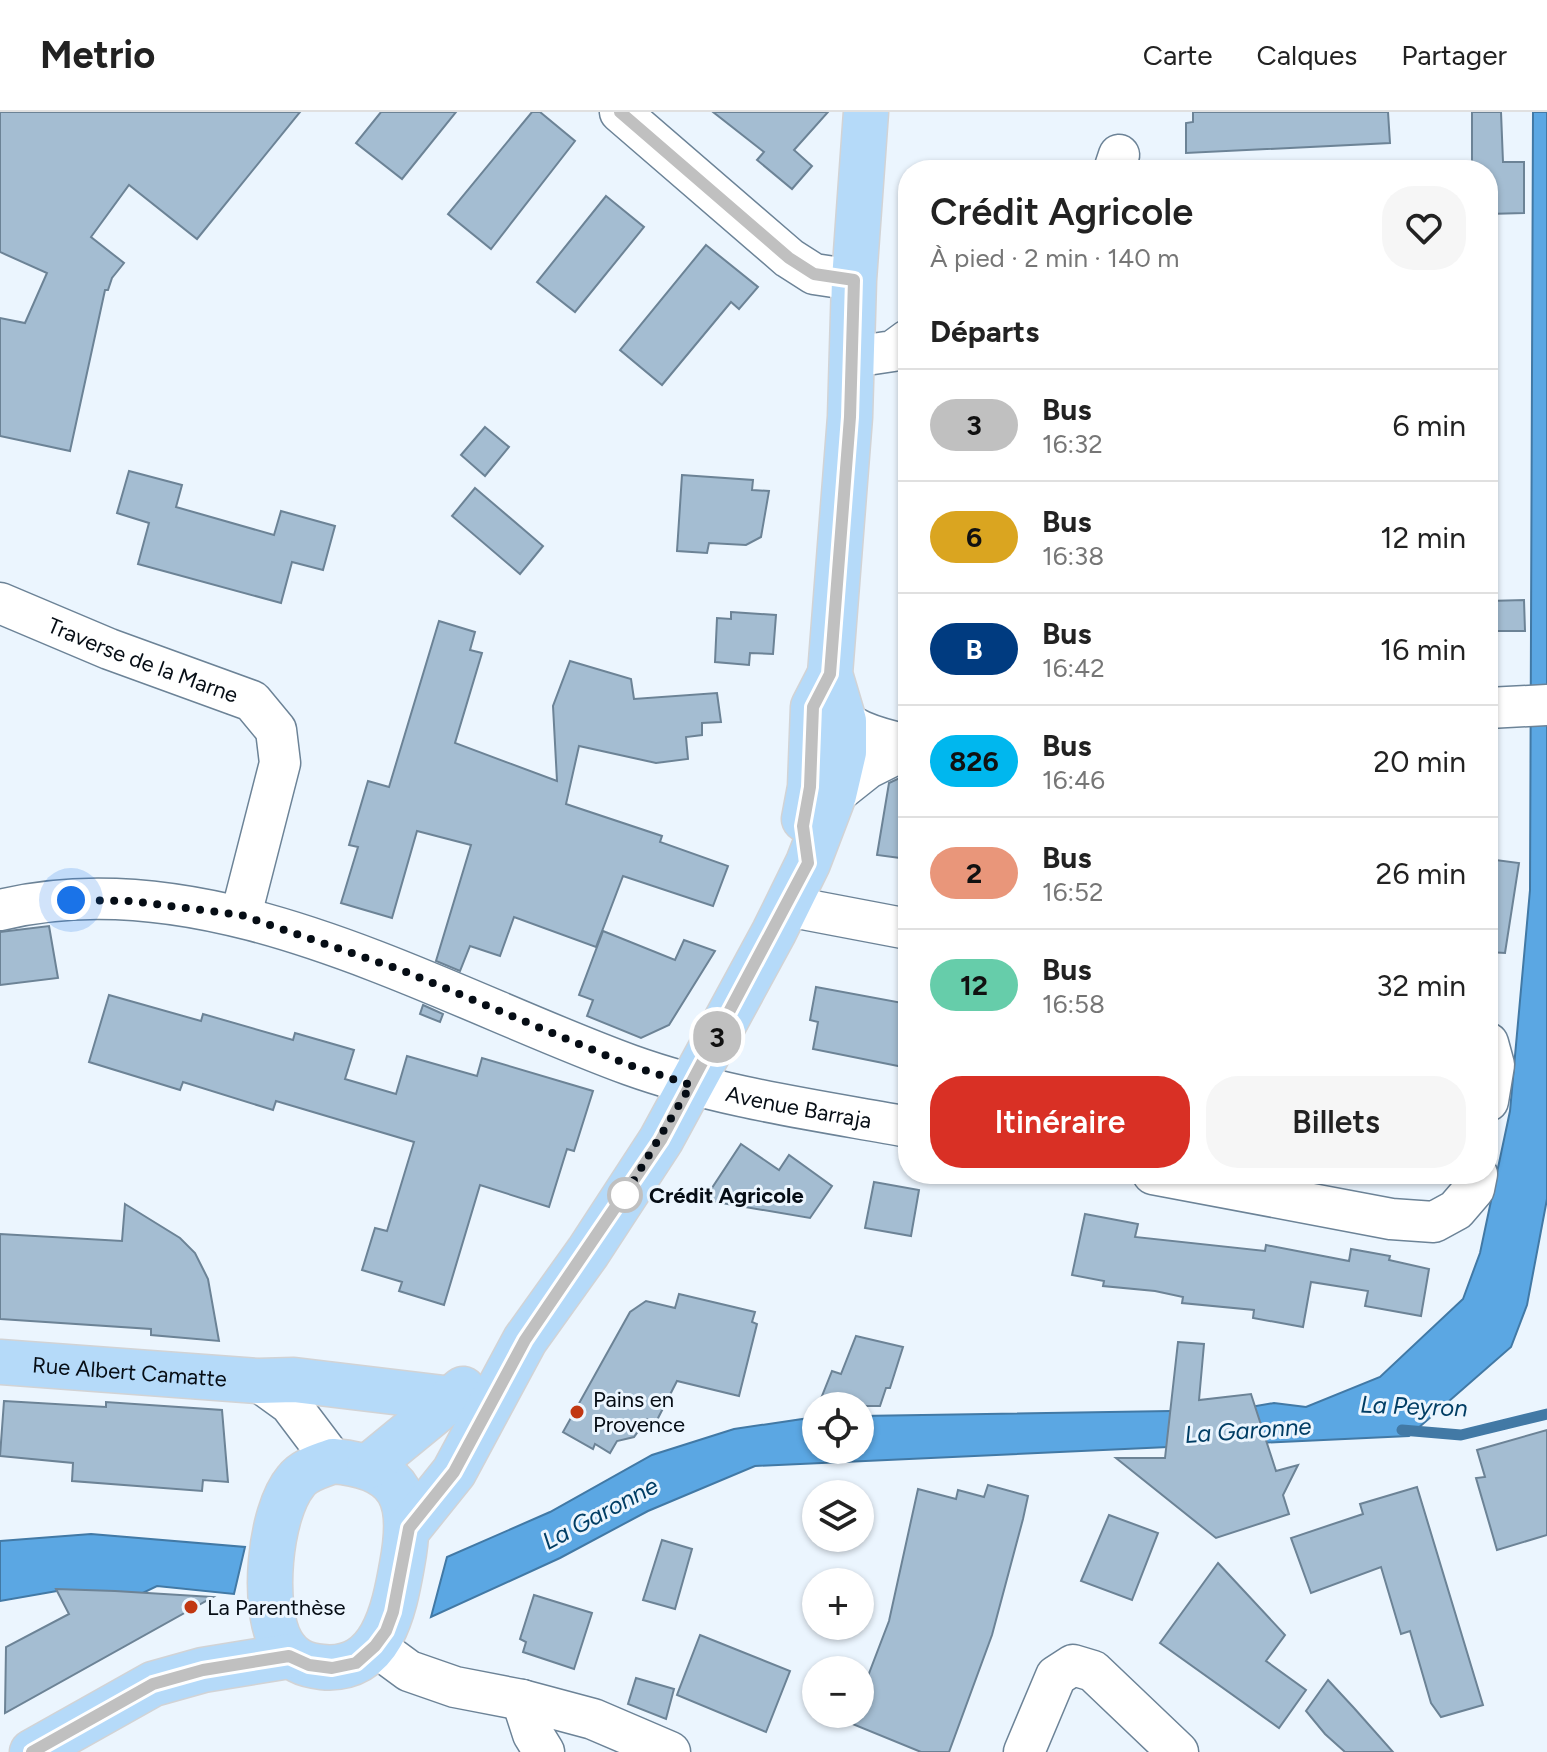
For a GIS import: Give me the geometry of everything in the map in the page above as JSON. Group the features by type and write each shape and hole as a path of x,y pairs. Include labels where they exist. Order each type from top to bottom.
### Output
{"main road":[{"path":"409,1528 454,1472 525,1340 588,1252 661,1140 787,906 808,863 834,795 844,752 832,696 866,112"},
{"path":"808,863 803,826 810,787 813,707 832,696"},
{"path":"289,1656 274,1632 268,1590 276,1537 296,1481 312,1469 351,1464 452,1399 525,1340"},
{"name":"Rue Albert Camatte","path":"0,1362 258,1381 294,1380 452,1399"},
{"path":"32,1752 153,1684 203,1670 289,1656 309,1665 332,1668 356,1663 375,1646 386,1631 393,1612 409,1528 399,1493 392,1481 351,1464"}],"street":[{"path":"620,112 789,258 814,274 854,280"},
{"path":"853,357 893,351 898,347"},
{"name":"Traverse de la Marne","path":"0,603 109,649 252,701 276,730 280,763 241,915"},
{"path":"832,696 886,740 898,743"},
{"path":"1498,707 1538,705"},
{"path":"834,795 868,768 898,752"},
{"name":"Avenue Barraja","path":"0,910 42,900 131,901 241,915 404,971 629,1065 691,1085 898,1125"},
{"path":"787,906 898,927"},
{"path":"1206,1184 1391,1219 1434,1222 1456,1210 1475,1184"},
{"name":"Rue Albert Camatte","path":"258,1381 290,1404 351,1464"},
{"path":"375,1646 409,1671 455,1687 522,1700 593,1719 670,1752"},
{"path":"1024,1752 1056,1676 1073,1665 1093,1671 1178,1752"},
{"path":"522,1700 533,1734 544,1752"}],"water":[{"name":"La Garonne","path":"1533,112 1547,112 1547,1199 1527,1305 1511,1347 1409,1436 874,1461 874,1416 1233,1410 1274,1403 1306,1407 1380,1377 1463,1299 1480,1253 1495,1184 1498,1184 1498,1168 1510,1111 1530,890"},
{"name":"La Garonne","path":"802,1419 802,1464 755,1466 648,1511 560,1558 431,1617 447,1557 550,1512 652,1455 734,1429"},
{"path":"91,1534 245,1547 234,1594 157,1586 122,1603 115,1591 57,1591 0,1601 0,1541"}],"building":[{"path":"0,112 300,112 197,239 129,185 91,237 124,263 112,278 108,290 105,290 70,451 0,436 0,318 25,323 47,273 0,252"},
{"path":"381,112 456,112 402,179 356,143"},
{"path":"532,112 540,112 575,141 491,249 448,214"},
{"path":"713,112 828,112 794,150 812,166 792,189 757,160 764,152"},
{"path":"1193,112 1388,112 1390,143 1186,153 1186,123 1193,122"},
{"path":"1472,112 1501,112 1503,162 1524,162 1524,213 1498,214 1498,160 1472,160"},
{"path":"606,196 644,227 575,312 537,282"},
{"path":"706,245 758,287 739,309 731,302 662,385 620,350"},
{"path":"485,427 509,447 485,476 461,455"},
{"path":"129,471 182,485 176,507 274,535 281,511 335,526 323,570 292,562 281,603 138,564 149,523 117,513"},
{"path":"682,475 753,480 752,490 769,491 761,537 746,545 709,543 707,553 677,551"},
{"path":"475,488 543,546 520,574 452,516"},
{"path":"1524,600 1525,631 1498,631 1498,601"},
{"path":"731,612 776,615 773,654 750,653 749,665 715,662 717,618 731,619"},
{"path":"439,621 475,632 470,650 482,653 455,743 557,781 553,706 570,661 631,679 634,699 717,693 721,722 702,723 702,735 686,737 688,759 656,763 579,746 566,804 662,836 660,842 728,866 713,906 623,876 596,947 514,917 500,956 470,946 460,971 436,961 471,845 417,831 392,918 341,903 358,847 349,845 368,781 389,787"},
{"path":"898,779 898,858 877,855 889,783"},
{"path":"1498,860 1519,863 1505,953 1498,953"},
{"path":"49,926 58,978 0,985 0,932"},
{"path":"603,931 675,960 684,940 715,951 669,1025 641,1038 587,1016 593,1000 579,995"},
{"path":"816,987 898,1002 898,1066 813,1049 818,1022 810,1020"},
{"path":"109,995 201,1021 203,1014 293,1040 295,1033 354,1050 345,1079 396,1094 407,1056 477,1076 482,1058 593,1091 574,1151 567,1149 549,1207 480,1185 444,1305 399,1291 402,1282 362,1270 375,1228 387,1231 414,1142 276,1101 273,1110 183,1082 180,1090 89,1062"},
{"path":"423,1005 443,1014 440,1022 420,1014"},
{"path":"741,1144 779,1170 789,1155 832,1186 810,1218 704,1200"},
{"path":"874,1182 919,1190 911,1236 865,1228"},
{"path":"125,1204 180,1238 195,1253 208,1279 219,1341 151,1335 151,1329 0,1319 0,1234 122,1241"},
{"path":"1085,1214 1138,1224 1135,1237 1265,1251 1266,1245 1349,1261 1351,1249 1390,1256 1389,1260 1429,1269 1421,1316 1365,1306 1368,1291 1311,1282 1303,1327 1253,1318 1254,1310 1182,1303 1183,1297 1103,1286 1104,1281 1072,1275"},
{"path":"679,1294 755,1312 752,1322 757,1324 739,1396 677,1381 655,1424 647,1419 634,1437 617,1441 610,1453 595,1444 593,1449 563,1432 630,1312 646,1301 675,1308"},
{"path":"856,1336 903,1347 890,1388 886,1388 880,1406 874,1406 874,1392 824,1392 832,1371 841,1374"},
{"path":"1178,1342 1204,1344 1199,1400 1251,1394 1276,1471 1298,1465 1283,1495 1289,1514 1216,1538 1116,1458 1165,1458"},
{"path":"4,1401 106,1407 106,1402 222,1410 228,1482 203,1480 202,1491 72,1481 73,1463 0,1456"},
{"path":"1547,1430 1547,1535 1497,1550 1476,1478 1485,1477 1477,1450"},
{"path":"988,1485 1028,1496 992,1635 949,1752 921,1752 862,1728 874,1728 874,1660 889,1621 918,1489 956,1499 958,1490 984,1497"},
{"path":"1417,1487 1483,1705 1441,1717 1431,1703 1410,1631 1401,1634 1381,1567 1311,1593 1291,1538 1363,1514 1360,1504"},
{"path":"1109,1515 1158,1533 1132,1600 1081,1581"},
{"path":"662,1540 692,1549 675,1609 643,1600"},
{"path":"1218,1563 1285,1635 1266,1661 1306,1690 1279,1728 1160,1643"},
{"path":"56,1589 213,1597 5,1713 6,1647 69,1614"},
{"path":"534,1595 592,1613 574,1669 523,1652 526,1642 520,1639"},
{"path":"700,1635 790,1671 766,1732 677,1695"},
{"path":"636,1678 674,1689 666,1719 628,1704"},
{"path":"1328,1680 1393,1752 1345,1752 1325,1734 1306,1711"}],"waterway":[{"name":"La Peyron","path":"1402,1430 1461,1435 1547,1414"}],"bus line":[{"name":"3","path":"32,1752 153,1684 203,1670 260,1664 289,1656 309,1665 332,1668 356,1663 375,1646 386,1631 393,1612 409,1528 454,1472 525,1340 588,1252 661,1140 808,863 803,826 810,787 813,707 830,674 850,417 854,280 814,274 789,258 661,144 620,112"}],"place":[{"name":"Crédit Agricole","path":"625,1195"},
{"name":"Pains en Provence","path":"577,1412"},
{"name":"La Parenthèse","path":"191,1607"}],"route":[{"path":"71,900 131,901 241,915 404,971 629,1065 691,1085 661,1140 625,1195"}]}
